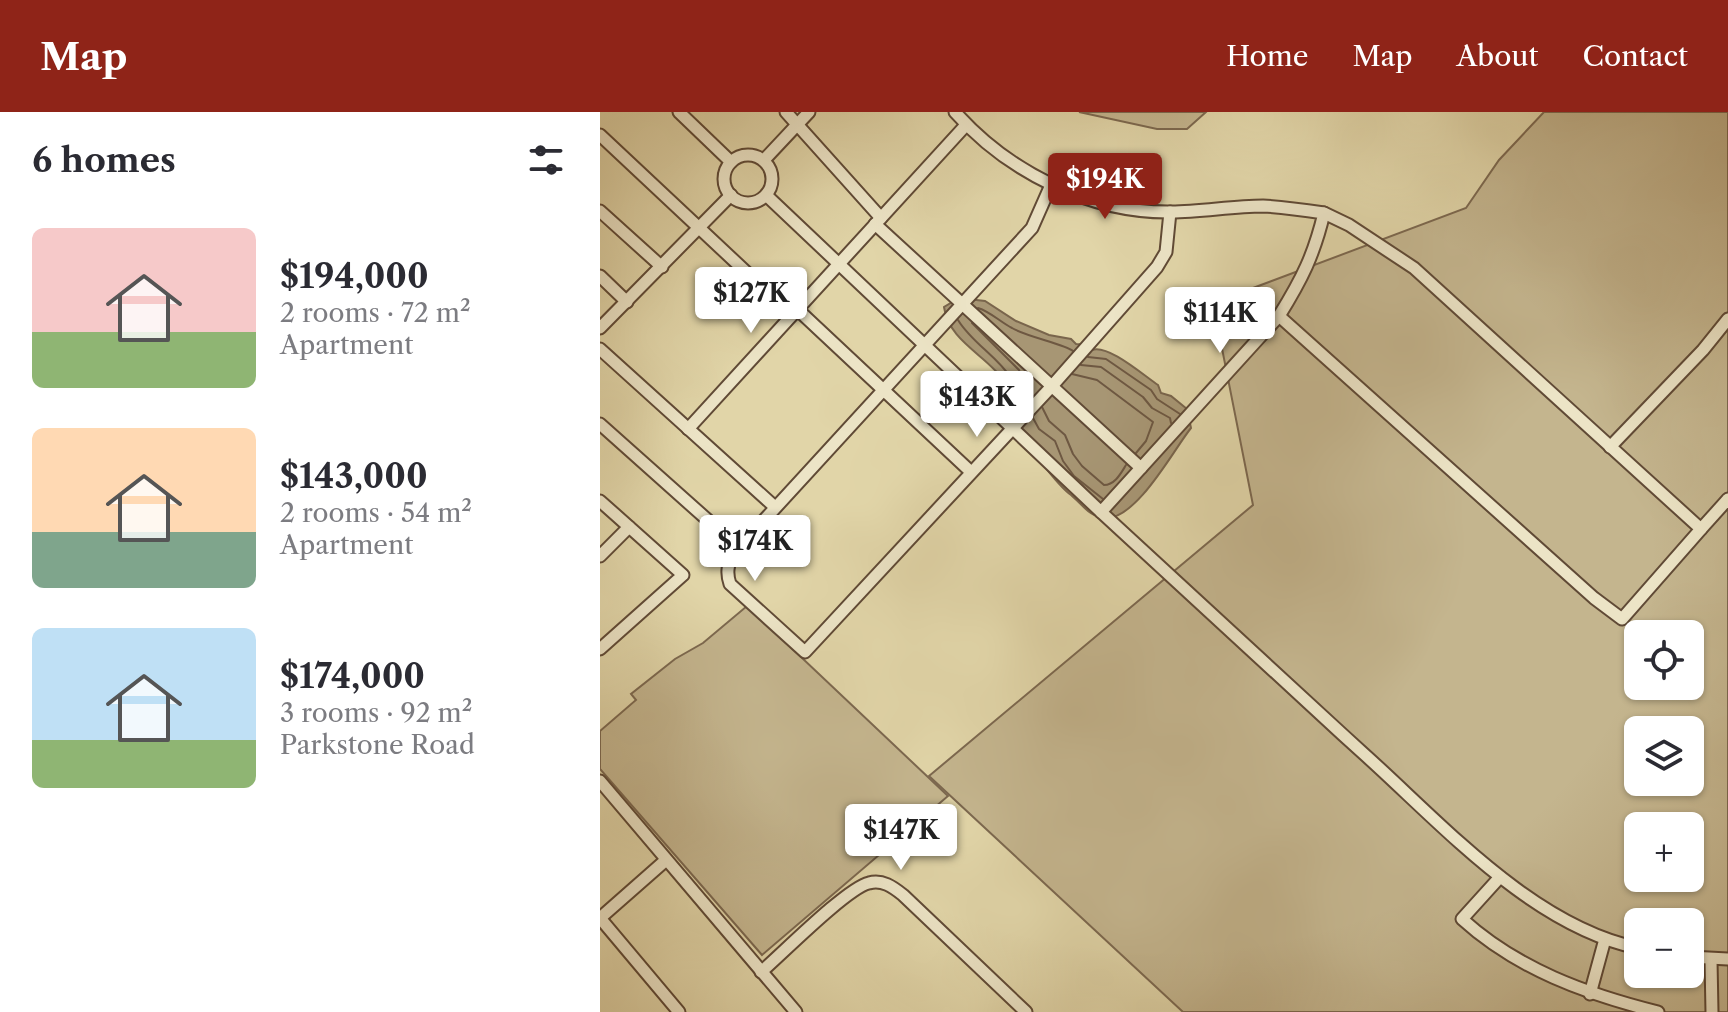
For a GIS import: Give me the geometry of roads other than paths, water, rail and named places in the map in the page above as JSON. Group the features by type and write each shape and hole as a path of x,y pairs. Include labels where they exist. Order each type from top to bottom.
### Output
{"street":[{"path":"679,112 731,162"},
{"path":"786,112 878,221 1141,468"},
{"path":"764,160 809,112"},
{"path":"955,112 1006,158 1051,185 1082,197 1116,206 1170,212 1261,206 1324,213 1349,225 1414,268 1701,529"},
{"path":"688,429 966,125"},
{"path":"600,135 971,472"},
{"path":"744,155 764,160 772,177 766,195 745,202 731,195 725,175 731,162 744,155"},
{"path":"1051,185 1032,228 775,507 728,564 730,584 805,652 1052,386 1157,267 1166,252 1170,212"},
{"path":"600,328 731,195"},
{"path":"766,195 1010,428 1500,877 1567,921 1624,944"},
{"path":"600,211 662,267"},
{"path":"1101,512 1279,316 1301,281 1315,250 1324,213"},
{"path":"600,276 627,302"},
{"path":"1279,316 1594,598 1622,619 1728,499"},
{"path":"1610,447 1703,350 1728,319"},
{"path":"600,349 775,507"},
{"path":"600,424 739,548"},
{"path":"600,501 683,575 600,649"},
{"path":"600,556 629,527"},
{"path":"600,781 796,1012"},
{"path":"666,860 600,918 679,1012"},
{"path":"1500,877 1462,919 1482,938 1542,974 1590,994 1658,1012"},
{"path":"761,972 856,888 877,882 903,895 1026,1012"},
{"path":"1590,994 1605,939"},
{"path":"1704,959 1728,959"},
{"path":"1711,960 1712,1012"}],"water":[{"path":"959,298 985,301 1016,321 1049,335 1071,339 1076,344 1088,345 1092,350 1099,349 1116,356 1158,385 1161,393 1171,396 1187,409 1191,428 1154,481 1130,507 1118,515 1106,518 1095,516 1049,472 1015,423 1005,382 961,339 947,319 944,307"}]}
